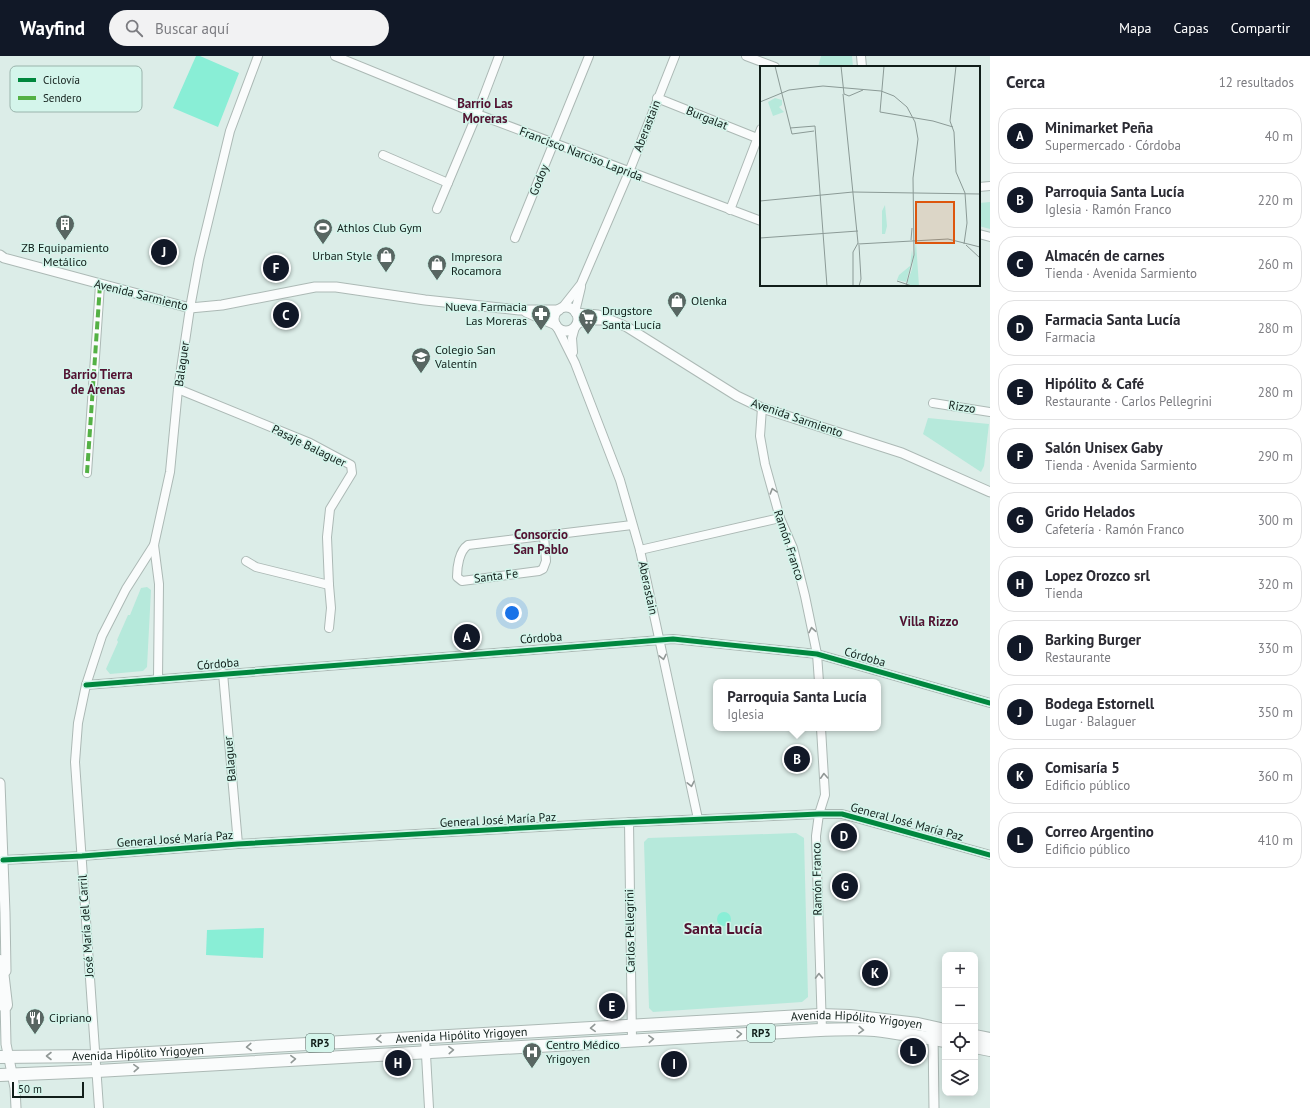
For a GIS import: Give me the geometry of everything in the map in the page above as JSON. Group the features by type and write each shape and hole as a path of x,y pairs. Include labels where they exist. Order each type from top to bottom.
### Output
{"highway":[{"path":"0,962 5,1005"}],"main road":[{"name":"Avenida Hipólito Yrigoyen","path":"4,1057 96,1056 820,1014 918,1024 939,1035"},
{"name":"Avenida Hipólito Yrigoyen","path":"6,1074 97,1071 822,1030 874,1030 917,1036 939,1035"},
{"path":"978,1037 990,1039"},
{"path":"978,1048 990,1050"}],"street":[{"name":"Balaguer","path":"158,679 159,584 154,545 170,472 178,389 190,308 199,259 230,131 258,56"},
{"name":"Francisco Narciso Laprida","path":"336,56 476,114 760,222"},
{"path":"437,209 499,56"},
{"name":"Godoy","path":"515,238 589,56"},
{"name":"Aberastain","path":"575,312 581,284 629,172 657,98 675,56"},
{"path":"746,56 772,66"},
{"path":"861,56 862,66"},
{"name":"Burgalat","path":"657,98 757,138"},
{"path":"730,210 760,131"},
{"path":"383,155 448,183"},
{"path":"980,187 990,186"},
{"path":"980,234 990,237"},
{"name":"Avenida Sarmiento","path":"1,257 100,285 190,308 222,305 315,287 336,287 425,300 519,310 561,309"},
{"name":"Aberastain","path":"561,309 581,284"},
{"path":"87,473 100,285"},
{"path":"570,308 575,312 578,320 576,325 568,330 561,329 557,326 554,316 561,309 570,308"},
{"name":"Avenida Sarmiento","path":"519,310 557,326"},
{"name":"Avenida Sarmiento","path":"575,312 598,315 638,333 737,396 762,408 902,453 990,492"},
{"name":"Avenida Sarmiento","path":"576,325 582,321 588,320 616,322"},
{"name":"Aberastain","path":"575,363 572,341 576,325"},
{"name":"Aberastain","path":"557,326 575,363 620,480 640,550 698,819"},
{"name":"Pasaje Balaguer","path":"178,389 310,443 351,465 352,473 330,509 327,537 331,608 329,628"},
{"name":"Rizzo","path":"933,403 990,412"},
{"name":"Ramón Franco","path":"762,408 760,436 765,464 780,518 793,548 817,654 819,679"},
{"path":"640,550 780,518"},
{"name":"Santa Fe","path":"544,536 546,560 543,569 539,571 462,581 457,577 460,555 463,549 468,545 632,524"},
{"name":"José María del Carril","path":"99,1108 75,762 78,723 86,685 102,636 126,589 154,545"},
{"path":"246,561 256,567 329,585"},
{"name":"Córdoba","path":"86,685 223,673 673,639 817,654 990,702"},
{"name":"Balaguer","path":"223,673 238,844"},
{"name":"Ramón Franco","path":"821,731 824,795 819,814 816,836 820,1014 822,1030"},
{"path":"0,783 6,967 6,1044 4,1057 6,1074 15,1088 16,1108"},
{"name":"General José María Paz","path":"3,860 82,856 238,844 629,822 819,814 842,814 990,855"},
{"name":"Carlos Pellegrini","path":"629,822 632,1040"},
{"path":"934,1108 939,1035"},
{"path":"425,1037 429,1108"}],"shaded area":[{"path":"196,56 200,56 239,73 218,127 173,108"},
{"path":"821,56 852,56 853,66 818,66"},
{"path":"990,202 990,229 980,226 980,203"},
{"path":"928,418 989,424 984,466 981,472 923,434"},
{"path":"147,587 151,590 147,667 143,671 110,674 106,669 118,642 117,640 128,615 130,615 141,588"},
{"path":"796,833 804,838 808,997 802,1002 653,1012 649,1008 644,842 648,838"},
{"path":"721,912 727,912 731,916 731,922 727,926 721,926 717,922 717,916"},
{"path":"264,928 263,958 206,955 207,930"}],"marked path":[{"path":"87,473 100,285"}],"cycle path":[{"path":"86,685 673,639 817,654 990,703"},
{"path":"3,860 82,856 238,844 612,823 819,814 842,814 990,855"}],"place":[{"name":"ZB Equipamiento Metálico","path":"65,241"},
{"name":"Athlos Club Gym","path":"323,245"},
{"name":"Bodega Estornell","path":"164,252"},
{"name":"Salón Unisex Gaby","path":"276,268"},
{"name":"Urban Style","path":"386,273"},
{"name":"Impresora Rocamora","path":"437,281"},
{"name":"Almacén de carnes","path":"286,315"},
{"name":"Olenka","path":"677,318"},
{"name":"Nueva Farmacia Las Moreras","path":"541,331"},
{"name":"Drugstore Santa Lucía","path":"588,335"},
{"name":"Colegio San Valentín","path":"421,374"},
{"name":"Minimarket Peña","path":"467,637"},
{"name":"Parroquia Santa Lucía","path":"797,759"},
{"name":"Farmacia Santa Lucía","path":"844,836"},
{"name":"Grido Helados","path":"845,886"},
{"name":"Comisaría 5","path":"875,973"},
{"name":"Hipólito & Café","path":"612,1006"},
{"name":"Cipriano","path":"35,1035"},
{"name":"Correo Argentino","path":"913,1051"},
{"name":"Lopez Orozco srl","path":"398,1063"},
{"name":"Barking Burger","path":"674,1064"},
{"name":"Centro Médico Yrigoyen","path":"532,1069"}],"district":[{"name":"Barrio Las Moreras","path":"485,110"},
{"name":"Barrio Tierra de Arenas","path":"98,382"},
{"name":"Consorcio San Pablo","path":"541,542"},
{"name":"Villa Rizzo","path":"929,621"},
{"name":"Santa Lucía","path":"723,928"}]}
